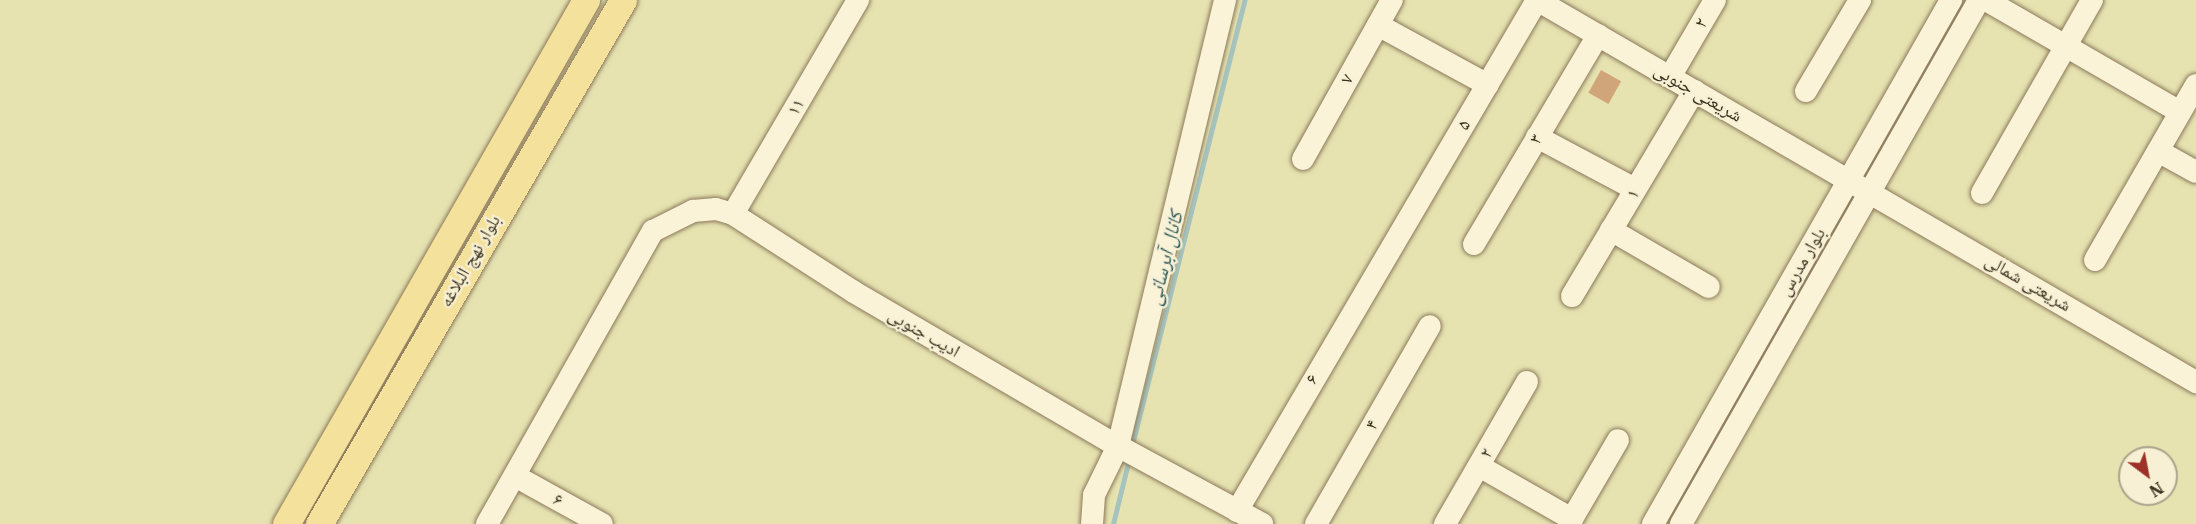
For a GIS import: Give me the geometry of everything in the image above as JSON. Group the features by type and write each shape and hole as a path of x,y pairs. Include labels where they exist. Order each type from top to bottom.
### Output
{"main road":[{"name":"بلوار نهج البلاغه","path":"286,524 586,0"},
{"name":"بلوار نهج البلاغه","path":"319,524 623,0"}],"street":[{"name":"۱۱","path":"733,214 858,0"},
{"path":"1080,524 1118,446 1225,0"},
{"name":"۷","path":"1303,159 1392,0"},
{"name":"شریعتی جنوبی","path":"1537,0 1565,7 1598,35 1859,187"},
{"name":"۵","path":"1391,249 1537,0"},
{"name":"۲","path":"1670,76 1715,0"},
{"path":"1806,91 1860,0"},
{"name":"بلوار مدرس","path":"1681,524 1725,447 1859,187 1951,0"},
{"name":"بلوار مدرس","path":"1653,524 1703,435 1979,0"},
{"path":"1986,0 2180,112"},
{"path":"1982,193 2092,0"},
{"path":"1378,25 1488,85"},
{"name":"۳","path":"1474,244 1598,35"},
{"path":"2095,260 2196,85"},
{"name":"۱","path":"1572,296 1694,91"},
{"path":"1537,137 1635,189"},
{"path":"2158,151 2196,172"},
{"name":"شریعتی شمالی","path":"1859,187 2196,382"},
{"path":"488,524 653,231 693,211 716,209 733,214"},
{"name":"ادیب جنوبی","path":"733,214 854,292 1118,446 1237,511"},
{"path":"1611,230 1709,287"},
{"name":"۶","path":"1237,511 1391,249"},
{"name":"۴","path":"1316,524 1430,326"},
{"name":"۲","path":"1445,524 1527,382"},
{"path":"1703,435 1725,447"},
{"path":"1479,466 1570,521 1618,440"},
{"name":"۶","path":"515,476 602,524"},
{"path":"1092,524 1094,495"},
{"path":"1237,511 1262,524"}],"shaded area":[{"path":"0,0 2196,0 2196,524 0,524"}],"building":[{"path":"1601,70 1621,81 1609,104 1588,93"}],"waterway":[{"name":"کانال آبرسانی","path":"1132,445 1245,0"},
{"name":"کانال آبرسانی","path":"1113,524 1129,459"}]}
